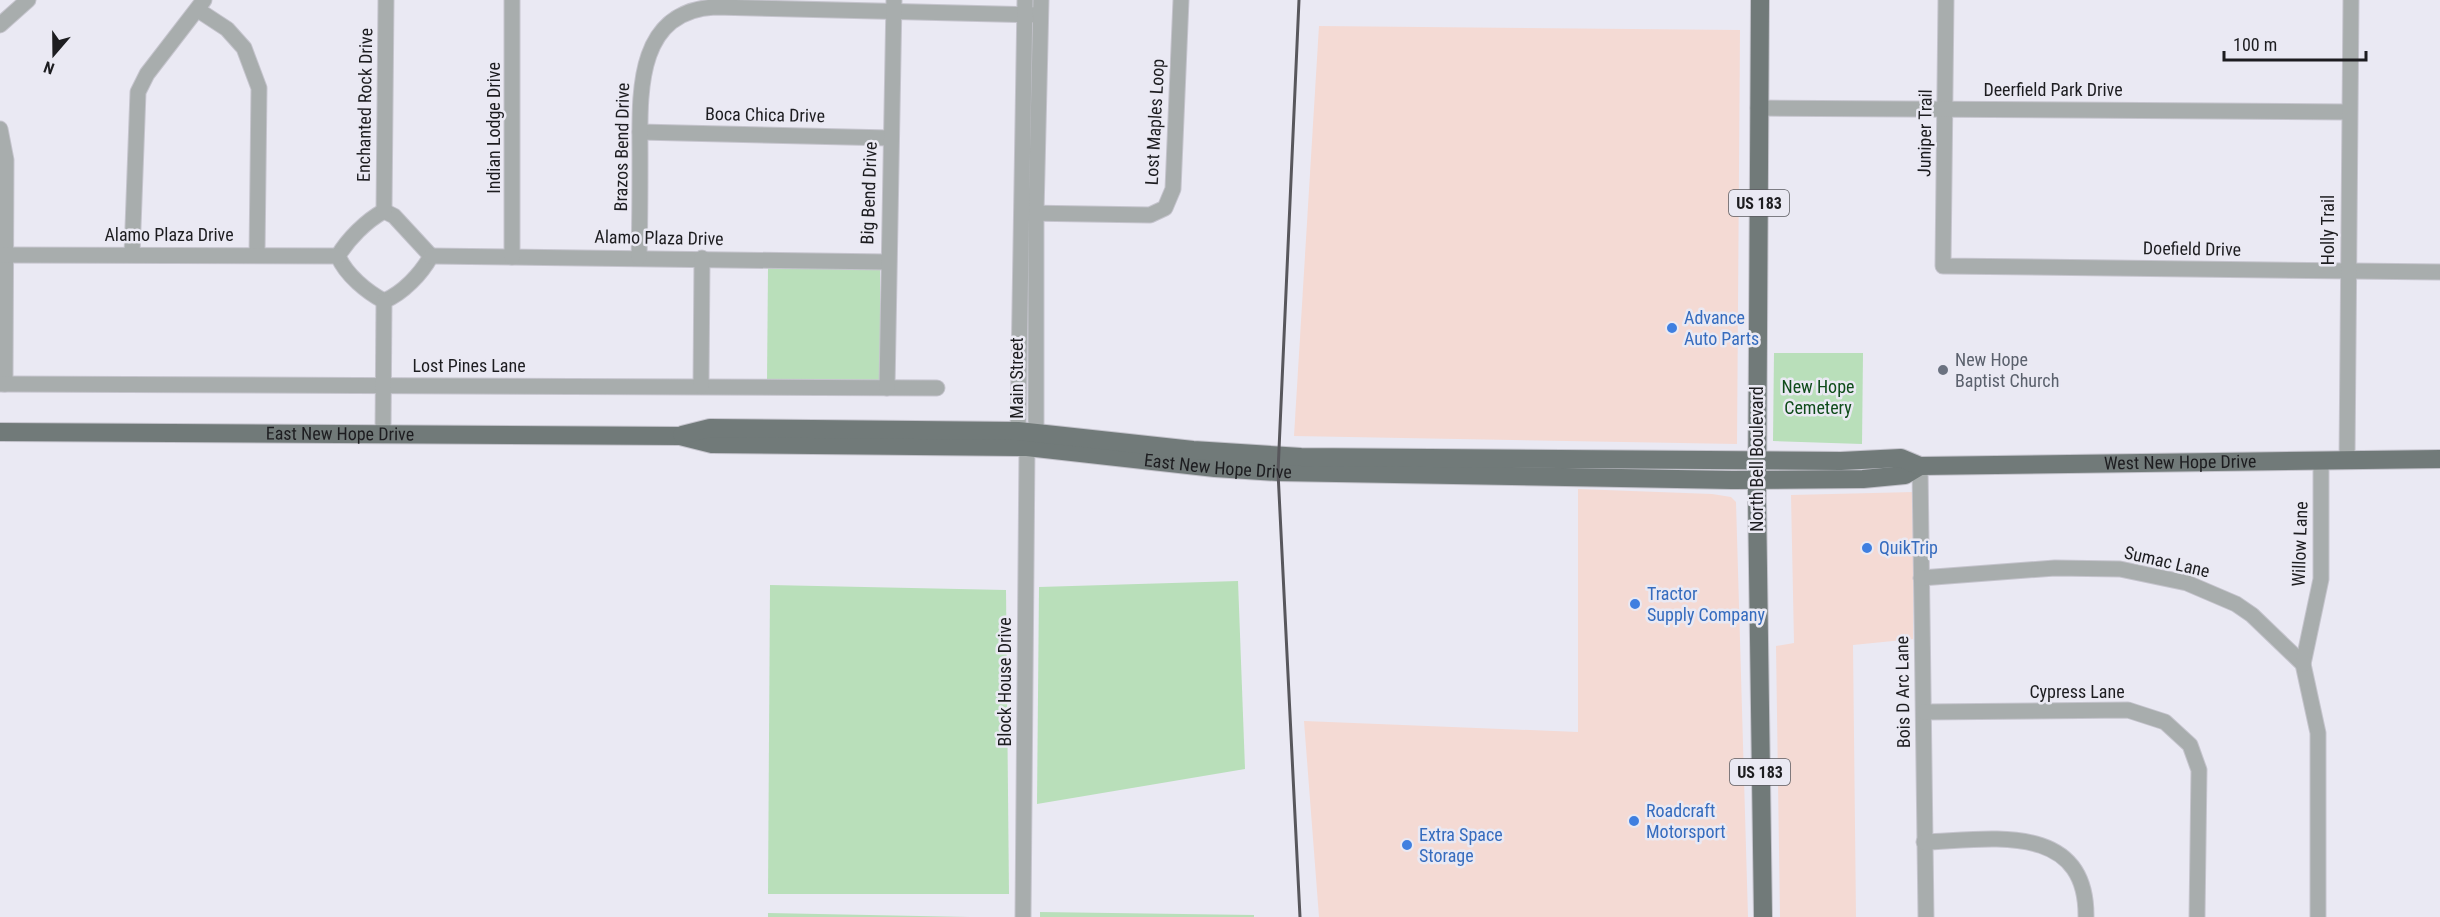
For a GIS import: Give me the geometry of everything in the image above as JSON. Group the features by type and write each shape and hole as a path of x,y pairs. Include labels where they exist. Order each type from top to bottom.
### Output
{"main road":[{"name":"North Bell Boulevard","path":"1760,0 1756,461 1763,917"},
{"name":"East New Hope Drive","path":"680,436 710,428 1027,437 1300,457 1756,461"},
{"name":"East New Hope Drive","path":"0,432 680,436 712,444 1027,437 1215,468 1278,472 1757,480"},
{"name":"West New Hope Drive","path":"1756,461 1901,458 1920,465 2440,459"},
{"name":"West New Hope Drive","path":"1757,480 1863,479 1905,476 1920,465"}],"street":[{"path":"0,25 28,0"},
{"name":"Enchanted Rock Drive","path":"384,211 386,0"},
{"name":"Indian Lodge Drive","path":"512,0 512,256"},
{"name":"Lost Maples Loop","path":"1028,213 1150,215 1165,208 1173,189 1181,0"},
{"name":"Juniper Trail","path":"1942,266 1946,0"},
{"name":"Holly Trail","path":"2347,460 2348,112 2351,0"},
{"name":"Brazos Bend Drive","path":"639,257 640,132 644,64 660,32 674,20 707,7 768,4 1032,7"},
{"path":"132,254 135,114 138,92 147,74 201,5 244,48 259,88 257,255"},
{"name":"Big Bend Drive","path":"887,388 887,262 893,6"},
{"name":"Main Street","path":"1027,437 1032,7"},
{"name":"Deerfield Park Drive","path":"1758,108 2348,112"},
{"path":"0,129 6,160 3,384"},
{"name":"Boca Chica Drive","path":"640,132 890,138"},
{"path":"384,211 394,216 431,256 426,266 396,296 384,301 374,296 343,267 338,256 375,216 384,211"},
{"name":"Alamo Plaza Drive","path":"3,255 338,256"},
{"name":"Alamo Plaza Drive","path":"431,256 887,262"},
{"path":"701,386 702,258"},
{"name":"Doefield Drive","path":"1942,266 2440,272"},
{"path":"383,433 384,301"},
{"name":"Lost Pines Lane","path":"3,384 937,388"},
{"name":"Block House Drive","path":"1023,917 1027,437"},
{"name":"Willow Lane","path":"2303,664 2321,579 2321,460"},
{"name":"Bois D Arc Lane","path":"1920,465 1926,917"},
{"name":"Sumac Lane","path":"1921,578 2088,567 2120,569 2161,577 2208,590 2236,604 2252,615 2303,664"},
{"path":"2303,664 2318,733 2320,754 2318,917"},
{"name":"Cypress Lane","path":"1924,712 2128,710 2165,722 2190,745 2199,770 2197,917"},
{"path":"1924,842 2012,838 2042,844 2062,857 2079,878 2086,901 2086,917"}],"shaded area":[{"path":"1319,26 1740,30 1737,444 1294,436"},
{"path":"1578,489 1712,494 1731,497 1736,502 1748,917 1319,917 1304,721 1578,732"},
{"path":"1914,492 1913,639 1853,645 1856,917 1780,917 1776,646 1794,643 1791,495"}],"green space":[{"path":"768,268 880,269 880,381 767,381"},
{"name":"New Hope Cemetery","path":"1774,353 1863,353 1862,444 1773,441"},
{"path":"1238,581 1245,769 1037,804 1039,587"},
{"path":"770,585 1006,590 1009,894 768,894"},
{"path":"1040,912 1254,915 1254,917 1040,917"},
{"path":"768,913 970,917 768,917"}],"railway":[{"path":"1299,0 1278,472 1300,917"}],"place":[{"name":"Advance Auto Parts","path":"1672,328"},
{"name":"New Hope Baptist Church","path":"1943,370"},
{"name":"QuikTrip","path":"1867,548"},
{"name":"Tractor Supply Company","path":"1635,604"},
{"name":"Roadcraft Motorsport","path":"1634,821"},
{"name":"Extra Space Storage","path":"1407,845"}]}
